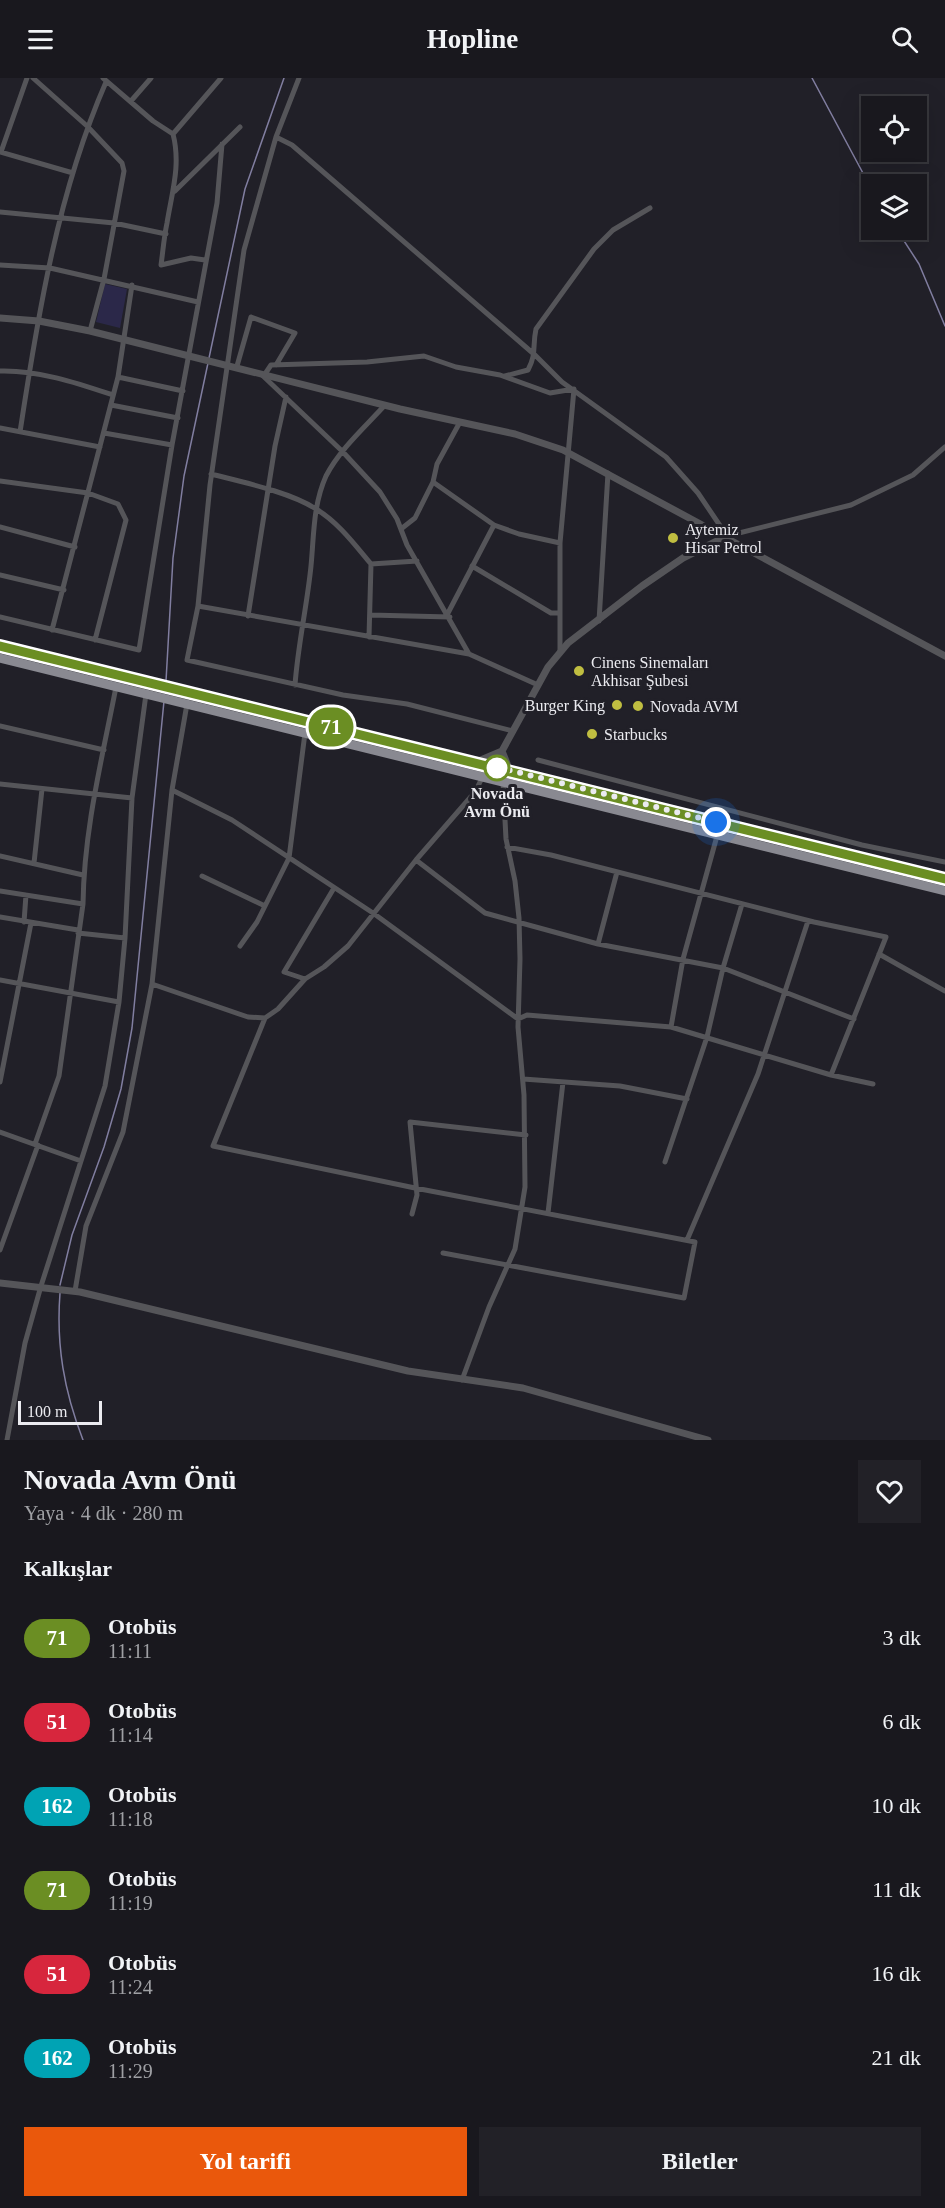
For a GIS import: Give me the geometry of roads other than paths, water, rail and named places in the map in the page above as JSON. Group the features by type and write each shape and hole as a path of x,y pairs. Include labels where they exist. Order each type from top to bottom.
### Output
{"main road":[{"path":"0,646 945,879"},
{"path":"0,658 945,891"}],"street":[{"path":"27,78 0,152 73,173"},
{"path":"33,78 87,126 122,163 124,171 104,279 90,331"},
{"path":"131,102 151,78"},
{"path":"173,134 221,78"},
{"path":"299,78 276,137 244,250 211,474 198,606 187,660 295,684 407,704 513,731"},
{"path":"20,432 29,372 60,218 87,126 104,80 153,122 173,134 177,149 174,192 161,265 191,258 205,260"},
{"path":"174,192 240,127"},
{"path":"276,137 292,145 535,355 562,382 666,457 698,493 727,536"},
{"path":"0,617 139,650 172,445 217,202 222,144"},
{"path":"503,376 528,370 535,355 536,329 594,249 613,230 650,208"},
{"path":"0,212 114,223 166,234"},
{"path":"0,265 50,268 198,302"},
{"path":"52,630 118,377 132,285"},
{"path":"237,366 251,317 296,333 276,365"},
{"path":"0,318 39,321 90,331 237,366 385,405 515,434 569,453 727,536 945,656"},
{"path":"263,373 271,365 367,362 424,356 456,367 503,376 549,393 574,389"},
{"path":"0,371 29,372 68,380 113,395"},
{"path":"263,373 380,492 469,654"},
{"path":"118,377 183,391"},
{"path":"560,652 560,543 574,389"},
{"path":"248,616 268,489 286,397"},
{"path":"111,405 178,418"},
{"path":"295,684 301,623 311,568 315,508 326,476 342,451 385,405"},
{"path":"401,529 415,518 433,482 437,464 460,422"},
{"path":"0,428 100,447"},
{"path":"104,433 172,445"},
{"path":"476,762 502,752 538,685 568,643 642,586 683,558 727,536 851,505 913,474 945,447"},
{"path":"598,621 608,473"},
{"path":"211,474 268,489 315,508 371,564 369,637"},
{"path":"0,481 88,493 118,504 126,520 95,640"},
{"path":"433,482 494,525 519,534 560,543"},
{"path":"449,615 494,525"},
{"path":"0,527 75,547"},
{"path":"371,564 417,561"},
{"path":"472,566 551,613 560,613"},
{"path":"0,575 64,590"},
{"path":"198,606 469,654 538,685"},
{"path":"370,615 449,615"},
{"path":"0,1250 3,1233 37,1145 59,1076 83,904 83,875 92,795 104,750 116,687"},
{"path":"7,1440 25,1343 105,1086 119,1002 125,938 132,798 151,696"},
{"path":"75,1291 86,1226 123,1132 152,984 183,703"},
{"path":"0,726 104,750"},
{"path":"240,946 265,906 289,858 305,733"},
{"path":"502,752 510,771"},
{"path":"537,760 862,845 945,862"},
{"path":"152,984 248,1017 265,1018 278,1010 304,979 324,967 348,946 416,860 475,792 483,776"},
{"path":"462,1380 515,1250 525,1187 523,1079 518,1019 519,921 515,881 507,846 503,782"},
{"path":"0,784 132,798"},
{"path":"34,863 42,789"},
{"path":"172,790 232,820 373,913 518,1019"},
{"path":"671,1027 683,959 717,836"},
{"path":"507,846 808,921 886,937 831,1075"},
{"path":"0,856 83,875"},
{"path":"416,860 486,913 598,944 723,968 854,1019"},
{"path":"598,944 617,872"},
{"path":"202,876 265,906"},
{"path":"304,979 284,972 334,888"},
{"path":"0,891 83,904"},
{"path":"24,922 26,895"},
{"path":"665,1162 706,1037 742,904"},
{"path":"0,917 78,932 125,938"},
{"path":"687,1240 736,1131 765,1054 808,921"},
{"path":"0,1082 31,923"},
{"path":"879,954 945,991"},
{"path":"0,980 119,1002"},
{"path":"518,1019 527,1015 671,1027 831,1075 873,1084"},
{"path":"265,1018 213,1146 695,1242 684,1298 443,1253"},
{"path":"523,1079 620,1086 687,1099"},
{"path":"548,1214 563,1082"},
{"path":"412,1214 417,1195 410,1122 525,1135"},
{"path":"0,1132 81,1161"},
{"path":"0,1283 75,1291 408,1371 523,1389 708,1440"}],"waterway":[{"path":"209,358 245,189 284,78"},
{"path":"812,78 863,174"},
{"path":"903,240 919,264 945,326"},
{"path":"166,681 173,558 184,476 208,363"},
{"path":"60,1285 72,1235 104,1147 121,1089 132,1028 164,701"},
{"path":"60,1293 59,1331 63,1368 66,1386 83,1440"}],"place":[{"name":"Aytemiz Hisar Petrol","path":"673,538"},
{"name":"Cinens Sinemaları Akhisar Şubesi","path":"579,671"},
{"name":"Burger King","path":"617,705"},
{"name":"Novada AVM","path":"638,706"},
{"name":"Starbucks","path":"592,734"},
{"name":"Novada Avm Önü","path":"497,768"}]}
